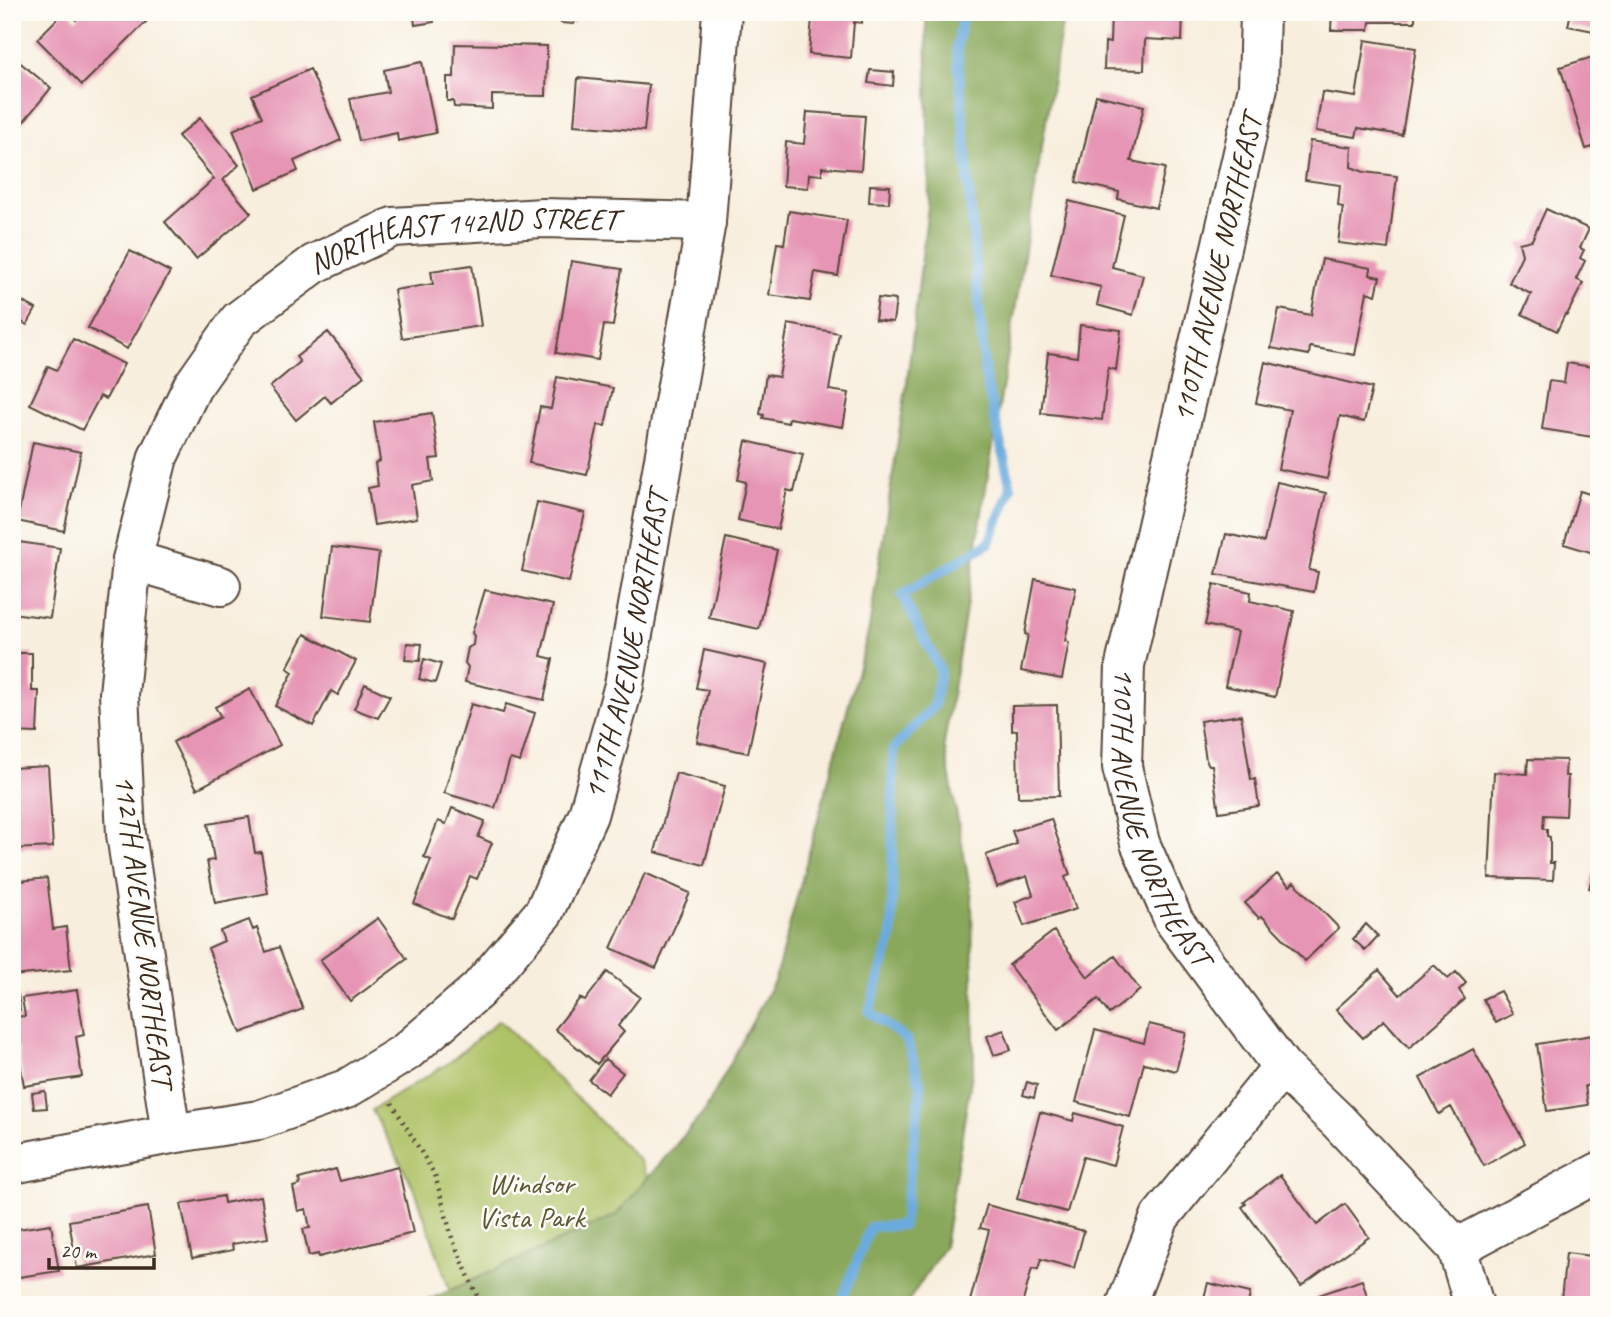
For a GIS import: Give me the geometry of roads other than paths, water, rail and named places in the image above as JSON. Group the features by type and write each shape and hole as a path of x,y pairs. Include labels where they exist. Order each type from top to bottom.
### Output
{"street":[{"name":"111TH AVENUE NORTHEAST","path":"12,1164 259,1120 346,1089 407,1052 478,990 544,912 588,816 624,685 706,222 722,12"},
{"name":"110TH AVENUE NORTHEAST","path":"1260,12 1258,87 1125,665 1122,767 1140,843 1174,921 1282,1067 1338,1121 1457,1248"},
{"name":"NORTHEAST 142ND STREET","path":"239,320 314,264 393,227 543,218 706,222"},
{"name":"112TH AVENUE NORTHEAST","path":"171,1134 126,834 120,694 132,560 158,457 192,387 239,320"},
{"path":"132,560 221,586"},
{"path":"1126,1305 1160,1217 1282,1067"},
{"path":"1474,1305 1457,1248 1599,1172"}],"waterway":[{"path":"840,1305 870,1227 903,1225 921,1087 907,1040 869,1012 892,935 893,749 934,706 940,670 902,595 989,543 1011,488 985,376 957,47 963,12"}],"park label":[{"name":"Windsor Vista Park","path":"531,1200"}]}
